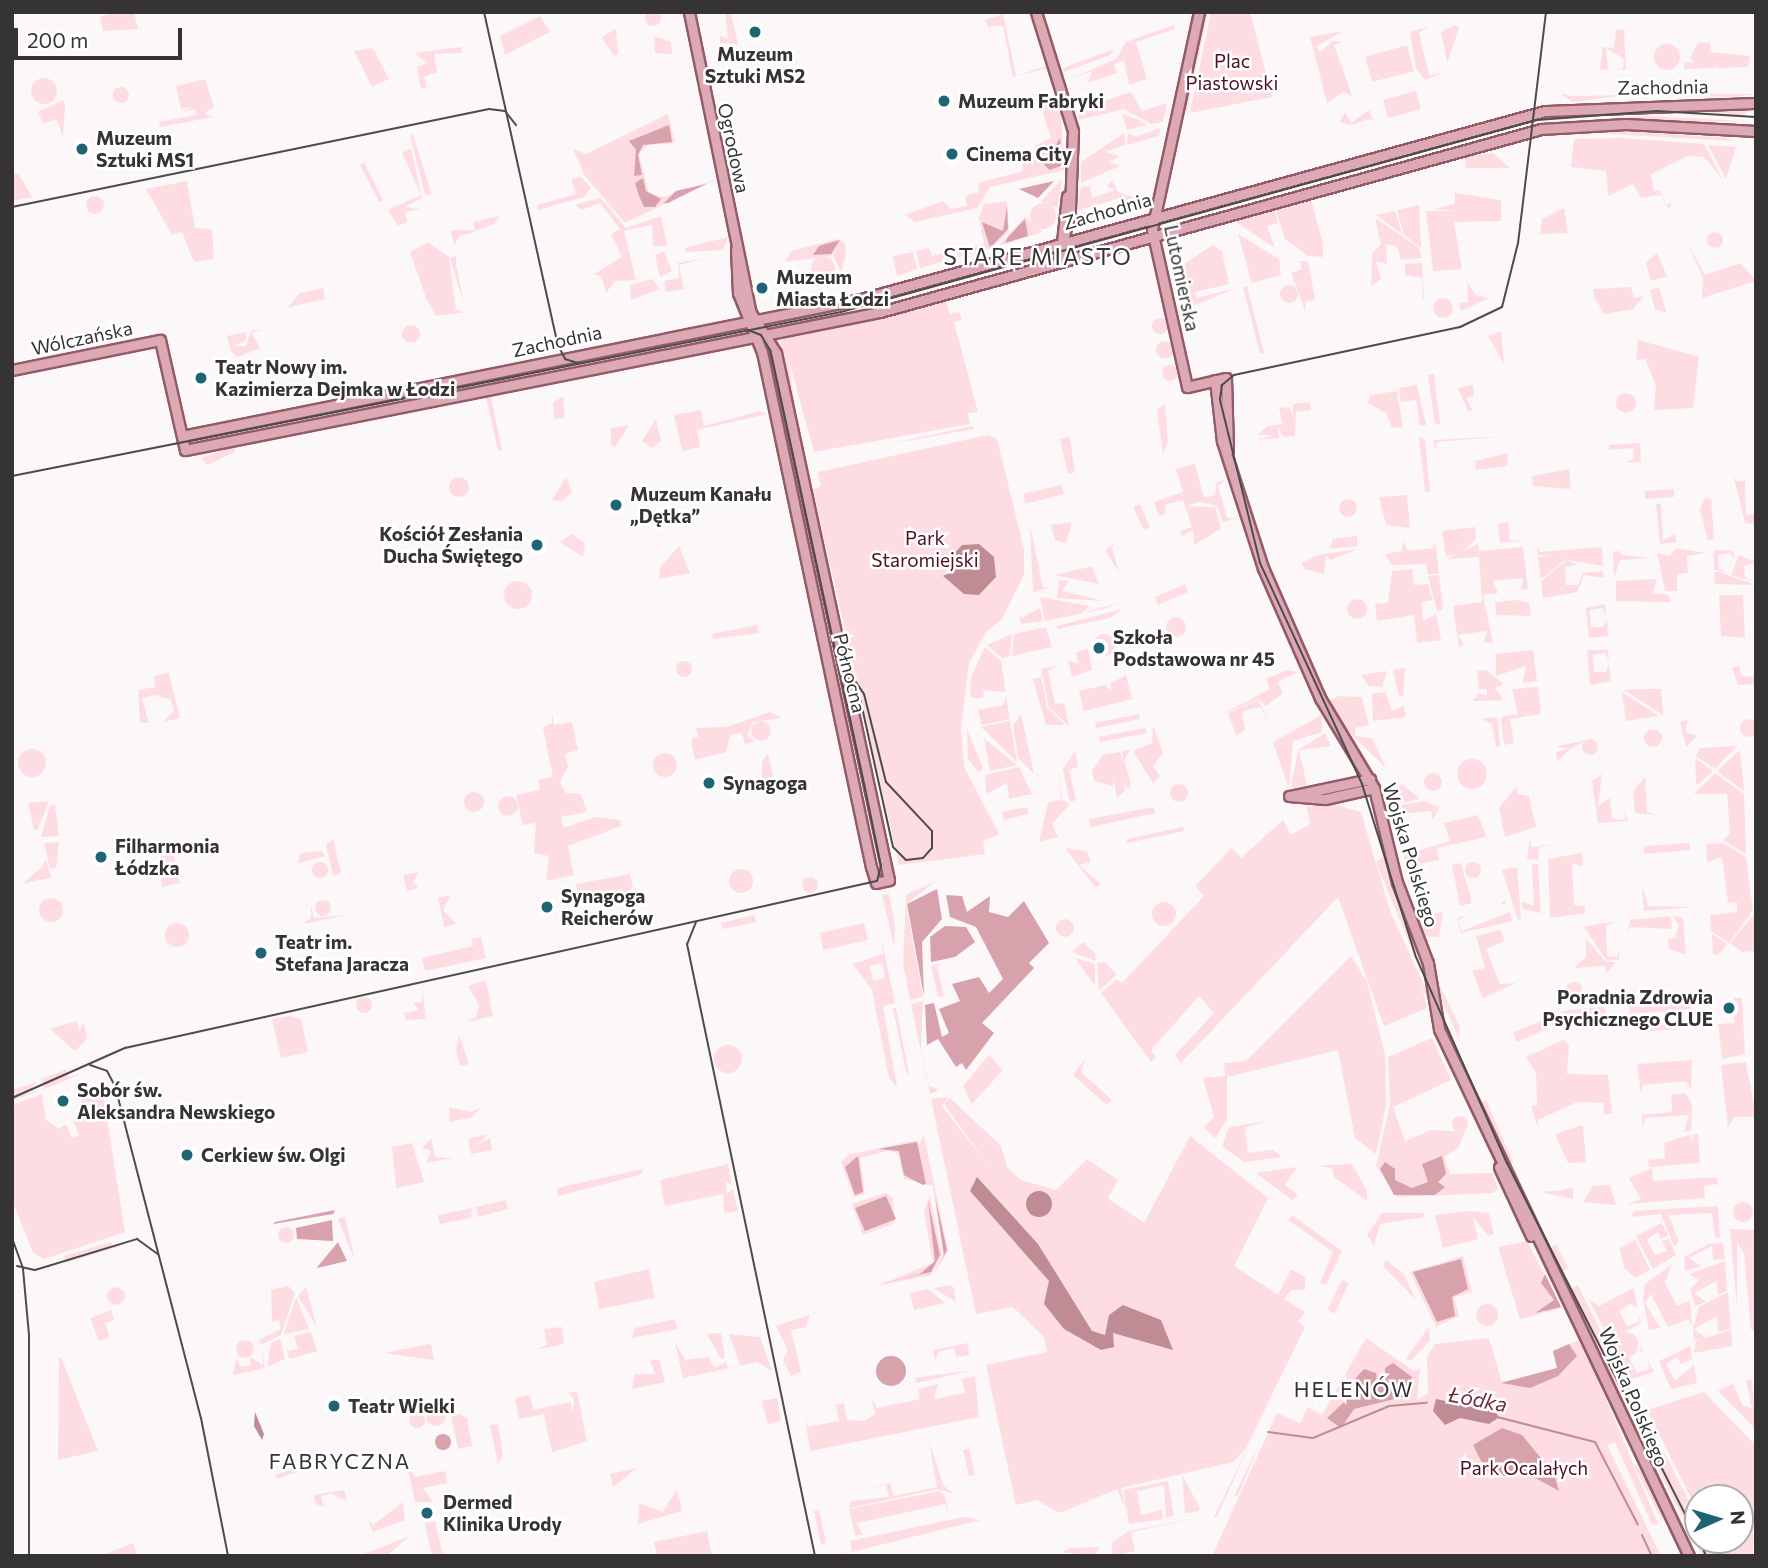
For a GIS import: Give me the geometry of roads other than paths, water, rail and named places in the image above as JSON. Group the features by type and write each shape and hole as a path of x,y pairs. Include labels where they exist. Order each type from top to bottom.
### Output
{"main road":[{"name":"Ogrodowa","path":"689,12 736,250 787,473"},
{"path":"1036,12 1071,115 1071,185 1068,226 1062,242"},
{"name":"Lutomierska","path":"1199,12 1152,217 1152,233 1187,387 1221,379"},
{"name":"Zachodnia","path":"1756,103 1545,111 862,299 182,436 185,450 768,337 880,312 1152,233 1541,129 1626,124 1756,131"},
{"path":"1059,259 1071,185"},
{"path":"1068,226 1084,237"},
{"name":"Ogrodowa","path":"753,322 768,337 801,470"},
{"name":"Wólczańska","path":"12,370 160,340 182,436"},
{"name":"Wojska Polskiego","path":"1221,379 1228,450 1268,580 1323,704 1372,784 1397,883 1428,963 1437,1021 1498,1161 1689,1556"},
{"name":"Północna","path":"787,473 876,883 889,880 801,470"},
{"path":"1372,784 1325,799 1289,796 1372,784"}],"waterway":[{"name":"Łódka","path":"1268,1432 1313,1438 1389,1406 1427,1403"},
{"name":"Łódka","path":"1497,1417 1595,1442 1638,1525"},
{"name":"Łódka","path":"1642,1535 1652,1556"}],"tram line":[{"path":"484,12 558,345 565,359 578,363"},
{"path":"1546,12 1518,243 1502,307 1460,327 1234,375 1222,385 1220,400 1260,563 1362,784 1416,957 1507,1163 1684,1511"},
{"path":"12,207 489,109 505,111 516,125"},
{"path":"12,476 841,312 1537,120 1657,111 1756,117"},
{"path":"12,1098 125,1048 877,881 881,866 770,350 761,335 748,330"},
{"path":"840,659 864,694 886,782 932,831 932,848 923,858 906,860 893,847 859,694 840,666"},
{"path":"696,922 687,944 815,1556"},
{"path":"90,1065 107,1071 115,1086 201,1418 228,1556"},
{"path":"12,1238 23,1269 29,1335 29,1556"},
{"path":"17,1266 35,1270 137,1239 158,1254"}],"place":[{"name":"Muzeum Sztuki MS2","path":"755,32"},
{"name":"Muzeum Fabryki","path":"944,101"},
{"name":"Muzeum Sztuki MS1","path":"82,149"},
{"name":"Cinema City","path":"952,154"},
{"name":"Muzeum Miasta Łodzi","path":"762,288"},
{"name":"Teatr Nowy im. Kazimierza Dejmka w Łodzi","path":"201,378"},
{"name":"Muzeum Kanału „Dętka”","path":"616,505"},
{"name":"Kościół Zesłania Ducha Świętego","path":"537,545"},
{"name":"Szkoła Podstawowa nr 45","path":"1099,648"},
{"name":"Synagoga","path":"709,783"},
{"name":"Filharmonia Łódzka","path":"101,857"},
{"name":"Synagoga Reicherów","path":"547,907"},
{"name":"Teatr im. Stefana Jaracza","path":"261,953"},
{"name":"Poradnia Zdrowia Psychicznego CLUE","path":"1729,1008"},
{"name":"Sobór św. Aleksandra Newskiego","path":"63,1101"},
{"name":"Cerkiew św. Olgi","path":"187,1155"},
{"name":"Teatr Wielki","path":"334,1406"},
{"name":"Dermed Klinika Urody","path":"427,1513"}],"district":[{"name":"STARE MIASTO","path":"1038,256"},
{"name":"HELENÓW","path":"1354,1389"},
{"name":"FABRYCZNA","path":"340,1461"}],"park label":[{"name":"Plac Piastowski","path":"1232,72"},
{"name":"Park Staromiejski","path":"925,549"},
{"name":"Park Ocalałych","path":"1524,1468"}]}
